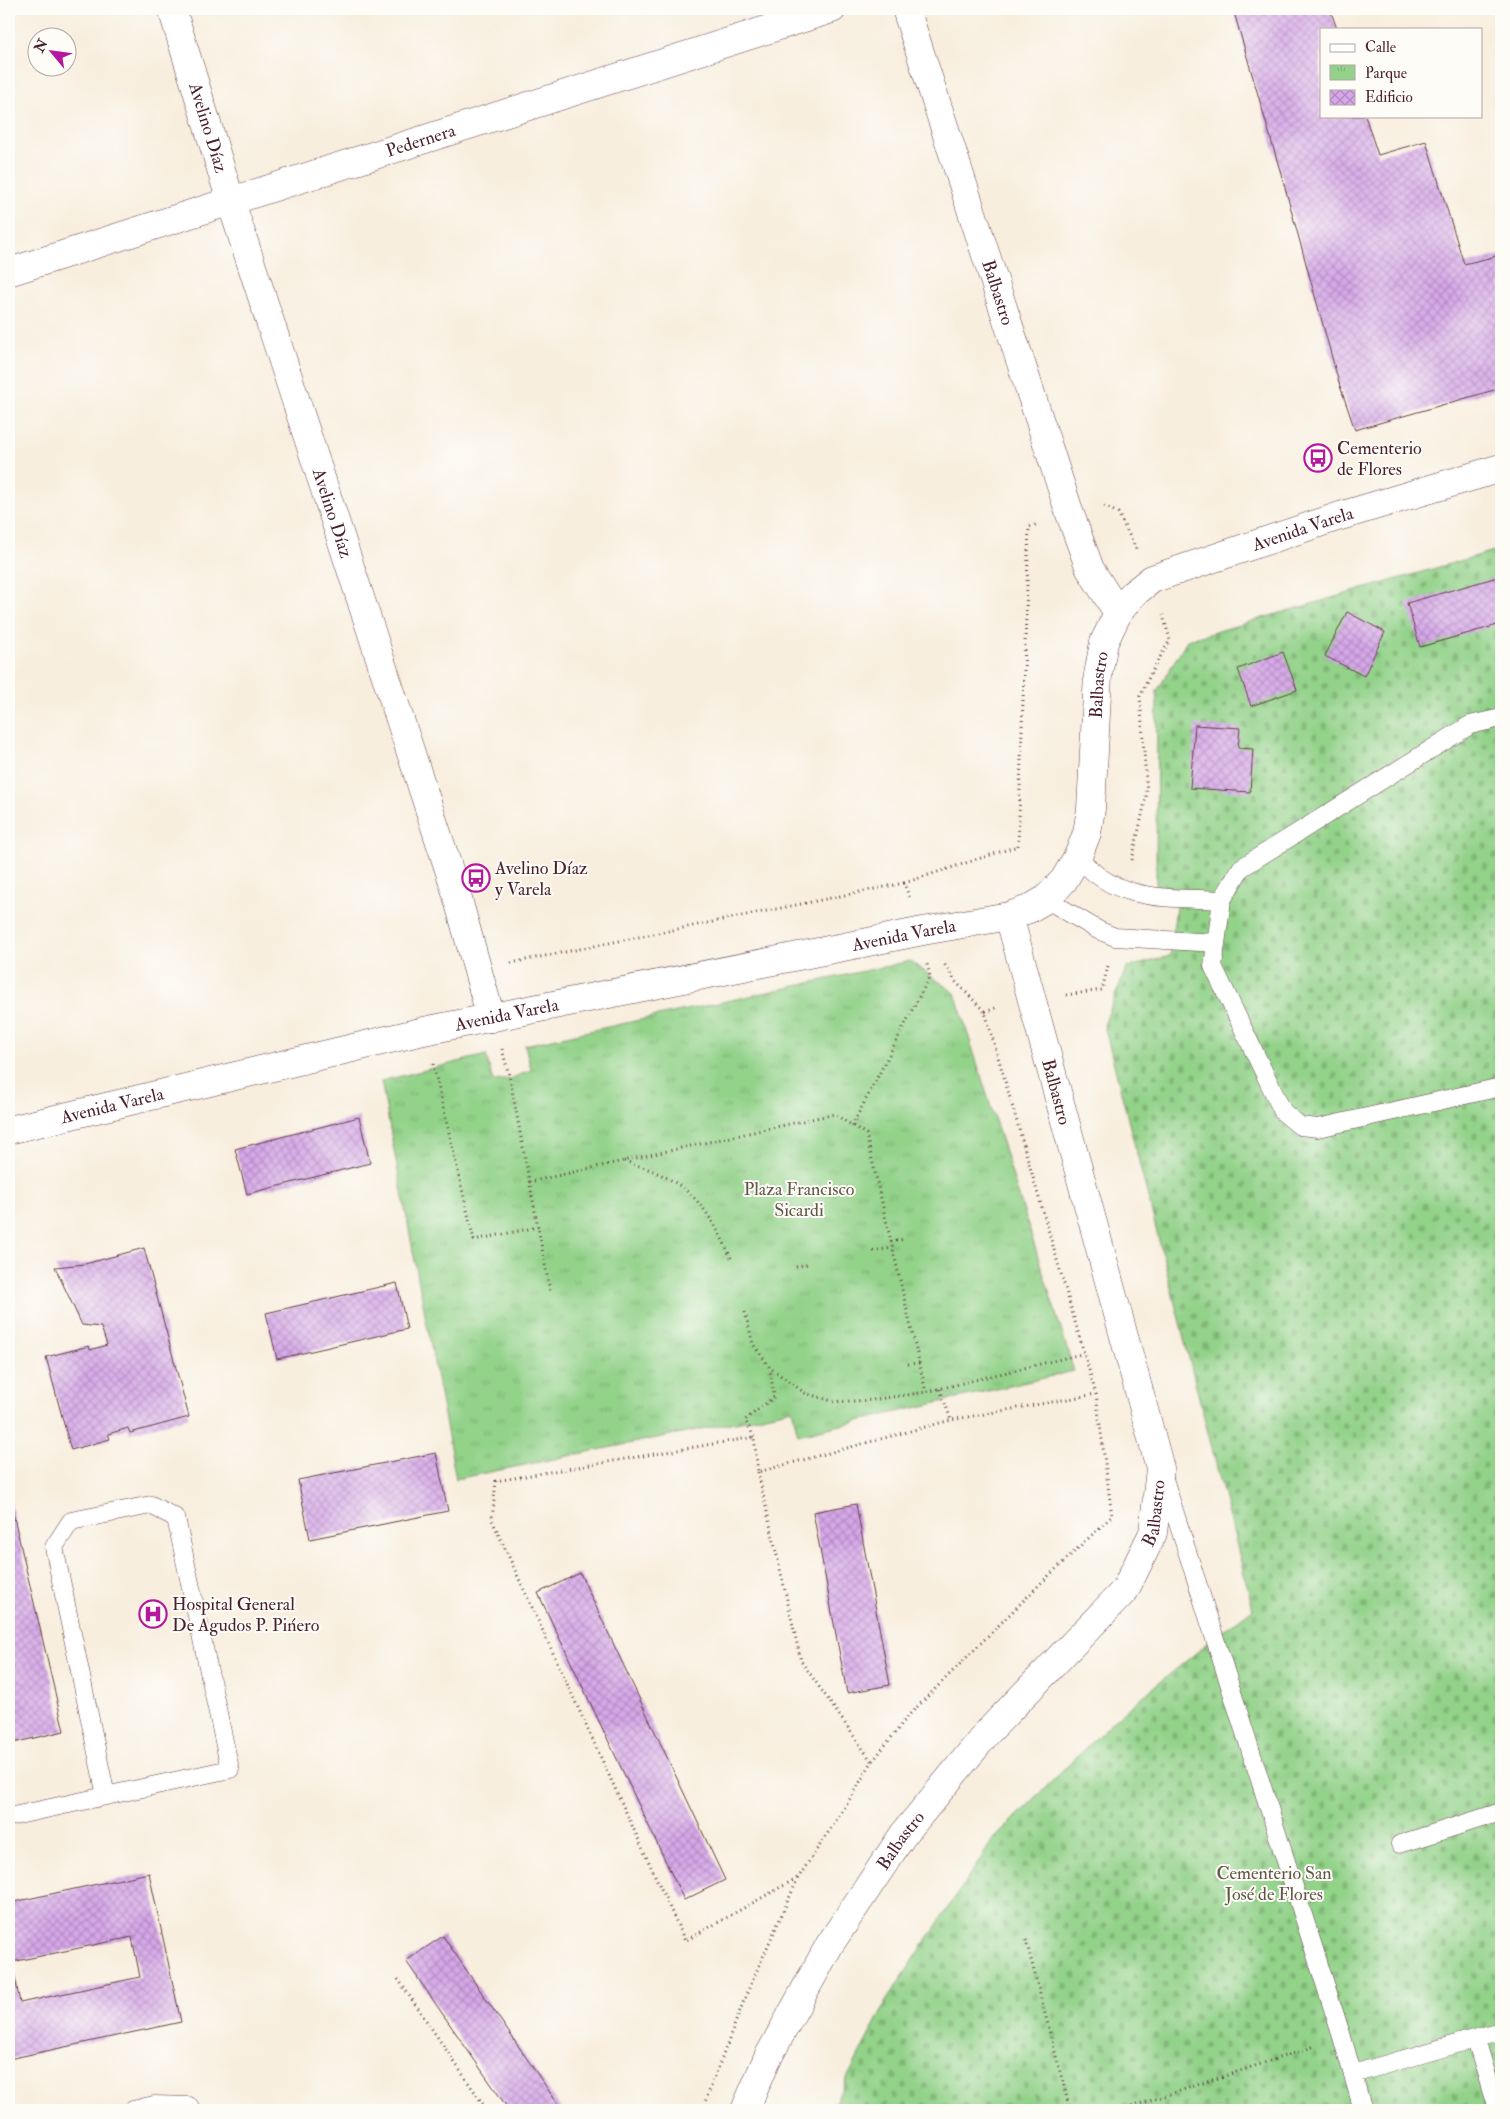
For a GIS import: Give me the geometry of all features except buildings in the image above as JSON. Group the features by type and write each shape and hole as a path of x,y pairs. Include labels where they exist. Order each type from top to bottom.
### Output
{"street":[{"name":"Avelino Díaz","path":"172,9 231,202 454,886 491,1018"},
{"name":"Pedernera","path":"9,272 832,9"},
{"name":"Balbastro","path":"745,2110 767,2059 830,1944 903,1835 987,1733 1125,1590 1153,1533 1160,1468 1009,916 1029,909 1046,899 1064,880 1078,856 1087,832 1091,809 1098,675 1104,642 1118,613 1090,569 1070,514 906,9"},
{"name":"Avenida Varela","path":"1118,613 1133,594 1152,579 1336,517 1501,468"},
{"name":"Avenida Varela","path":"9,1130 424,1031 923,931 1009,916"}],"lane":[{"path":"1501,718 1470,725 1254,858 1241,868 1222,900 1213,966 1284,1112 1300,1126 1318,1128 1501,1087"},
{"path":"1078,856 1090,870 1106,883 1125,891 1222,900"},
{"path":"1046,899 1098,930 1115,937 1216,943"},
{"path":"1160,1468 1342,2037 1363,2110"},
{"path":"9,1817 106,1796 230,1769 176,1518 151,1505 71,1521 54,1547 106,1796"},
{"path":"1400,1844 1501,1812"},
{"path":"1352,2074 1501,2031"},
{"path":"1476,2039 1497,2110"},
{"path":"132,2110 154,2105 189,2106 192,2110"}],"path":[{"path":"852,1126 930,976 926,962"},
{"path":"702,2110 746,1995 798,1878 872,1762 910,1715 1007,1616 1112,1516 1096,1394 985,1012"},
{"path":"424,1031 474,1240 538,1227"},
{"path":"502,1046 510,1079 550,1291"},
{"path":"529,1182 834,1114 866,1134 926,1392"},
{"path":"623,1161 650,1168 672,1179 698,1200 717,1227 731,1258"},
{"path":"891,1242 904,1239"},
{"path":"873,1251 892,1248"},
{"path":"796,1267 808,1264"},
{"path":"745,1312 753,1344 770,1368 805,1393 835,1402 872,1400 926,1392 1084,1352"},
{"path":"908,1364 919,1363"},
{"path":"770,1368 774,1397 745,1420 754,1437 758,1472 801,1661 872,1762"},
{"path":"940,1389 950,1420"},
{"path":"758,1472 950,1420 1096,1394"},
{"path":"754,1437 496,1481 492,1520 685,1941 798,1878"},
{"path":"1026,1940 1070,2110"},
{"path":"398,1979 487,2110"},
{"path":"1122,2110 1342,2037"}],"green space":[{"name":"Cementerio San José de Flores","path":"1501,549 1501,2110 831,2110 887,2000 993,1840 1113,1721 1214,1638 1253,1609 1104,1025 1126,968 1170,956 1177,898 1156,885 1157,691 1187,640"},
{"name":"Plaza Francisco Sicardi","path":"910,961 955,993 1074,1371 798,1435 792,1409 456,1479 381,1081 486,1055 493,1081 510,1079 531,1070 525,1045"}],"place":[{"name":"Cementerio de Flores","path":"1318,458"},
{"name":"Avelino Díaz y Varela","path":"476,878"},
{"name":"Hospital General De Agudos P. Pińero","path":"153,1614"}]}
